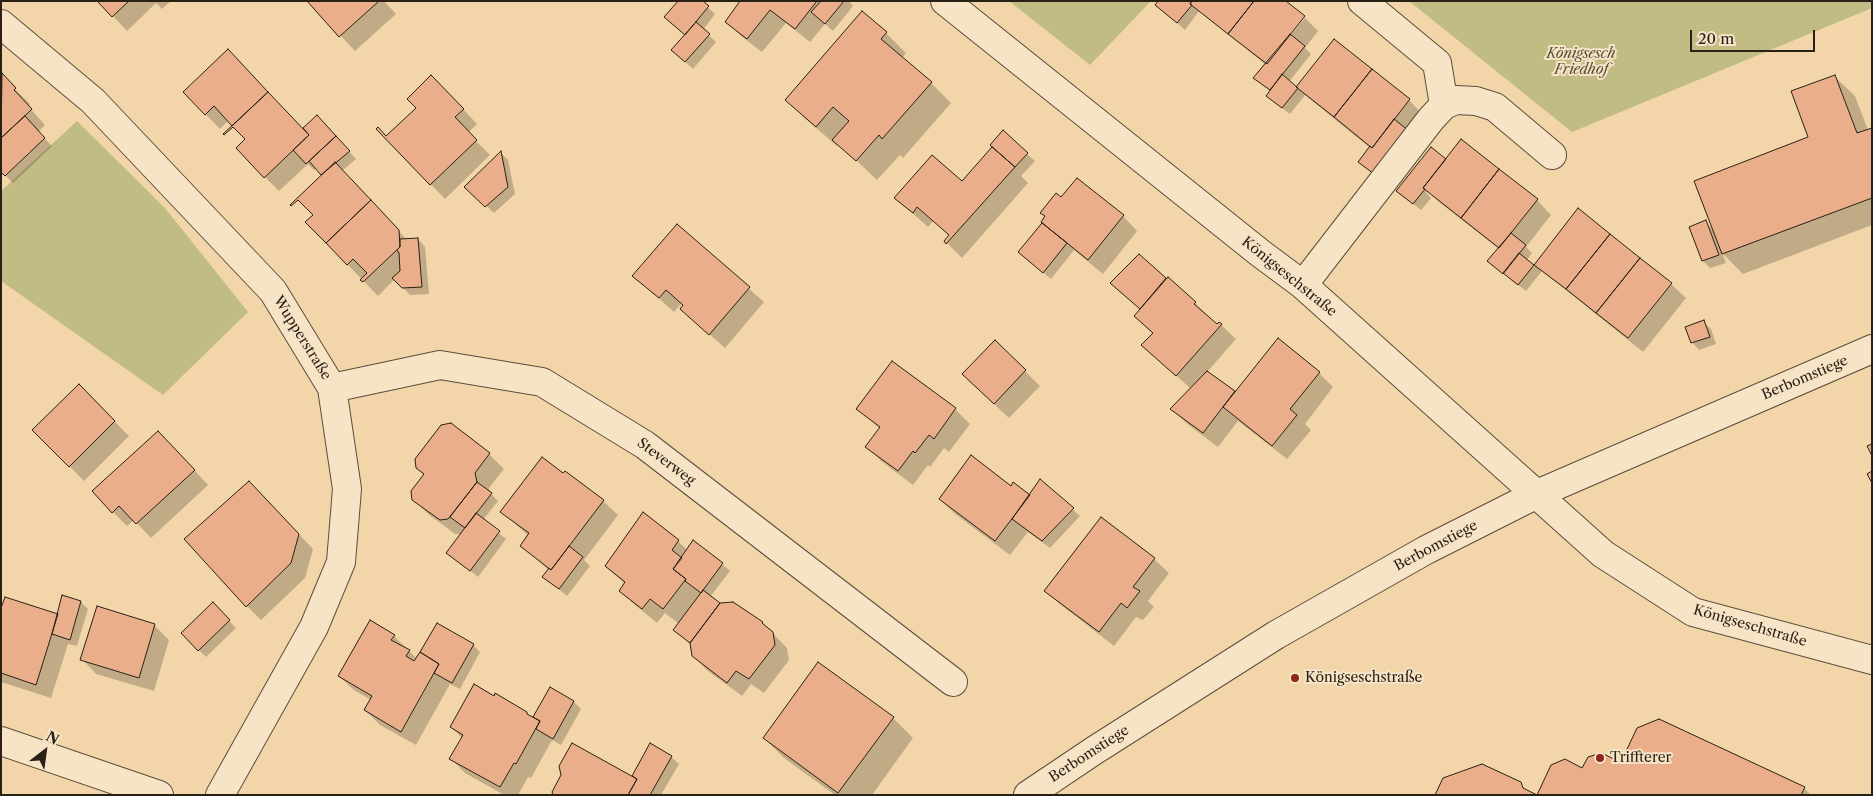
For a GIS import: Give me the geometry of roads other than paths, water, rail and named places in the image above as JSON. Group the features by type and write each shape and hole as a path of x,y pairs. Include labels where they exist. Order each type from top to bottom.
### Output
{"street":[{"name":"Königseschstraße","path":"945,1 1260,253 1303,285 1603,554 1693,612 1872,660"},
{"path":"1362,1 1437,63 1444,105"},
{"name":"Wupperstraße","path":"1,24 93,101 272,291 332,388 347,489 341,562 314,626 220,795"},
{"path":"1303,285 1431,119 1444,105 1456,100 1476,102 1494,107 1552,155"},
{"name":"Berbomstiege","path":"1028,795 1095,750 1276,636 1426,550 1537,494 1872,349"},
{"name":"Steverweg","path":"332,388 440,365 542,382 645,445 953,682"},
{"path":"1,741 159,795"}],"place":[{"name":"Königseschstraße","path":"1295,678"},
{"name":"Triffterer","path":"1600,758"}],"park label":[{"name":"Königsesch Friedhof","path":"1581,62"}]}
